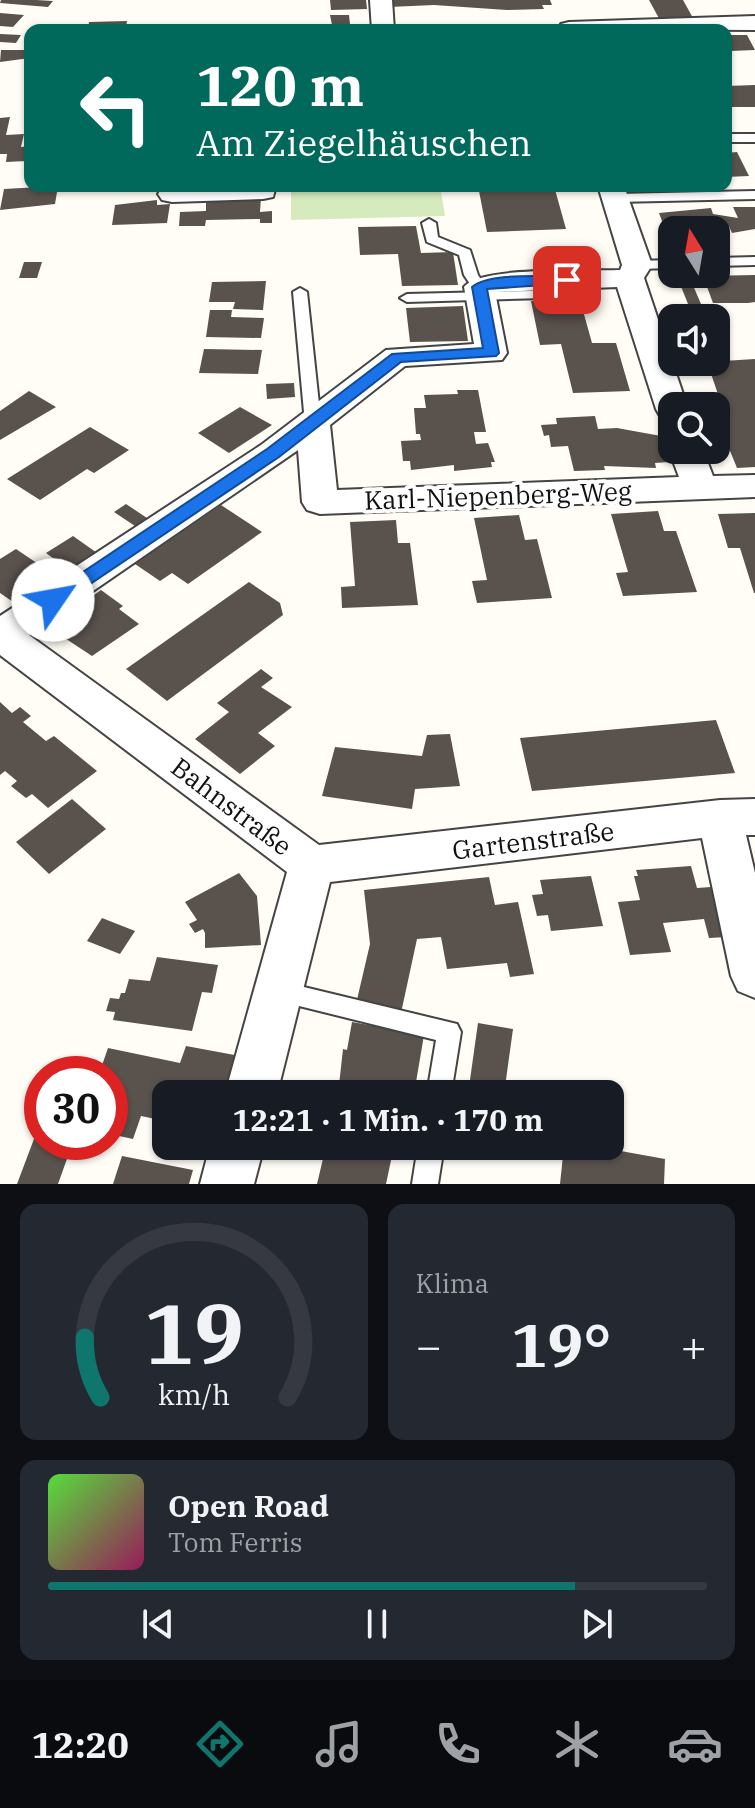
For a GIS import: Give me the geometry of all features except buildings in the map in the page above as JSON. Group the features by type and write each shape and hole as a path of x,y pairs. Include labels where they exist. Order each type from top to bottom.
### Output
{"street":[{"path":"381,0 383,24"},
{"path":"571,24 579,0"},
{"path":"700,0 714,24"},
{"path":"732,24 755,23"},
{"path":"172,194 233,192"},
{"path":"613,192 667,392"},
{"path":"0,635 184,514 313,423 397,357 491,353 480,292 492,283 633,272"},
{"name":"Karl-Niepenberg-Weg","path":"313,423 320,502 755,486"},
{"path":"691,464 700,488"},
{"name":"Bahnstraße","path":"0,635 312,865 255,1080"},
{"path":"737,817 755,976"},
{"name":"Gartenstraße","path":"312,865 737,817"},
{"path":"227,1184 233,1160"}],"lane":[{"path":"732,138 755,138"},
{"path":"613,192 755,195"},
{"path":"429,223 432,239 465,253 480,292"},
{"path":"730,262 755,261"},
{"path":"633,272 658,267"},
{"path":"300,292 313,423"},
{"path":"407,298 480,292 576,294"},
{"path":"278,992 449,1032 441,1080"},
{"path":"425,1184 429,1160"}],"green space":[{"path":"291,192 441,192 445,216 291,220"}],"route":[{"path":"53,600 273,453 397,357 491,353 479,287 492,283 567,280"}]}
